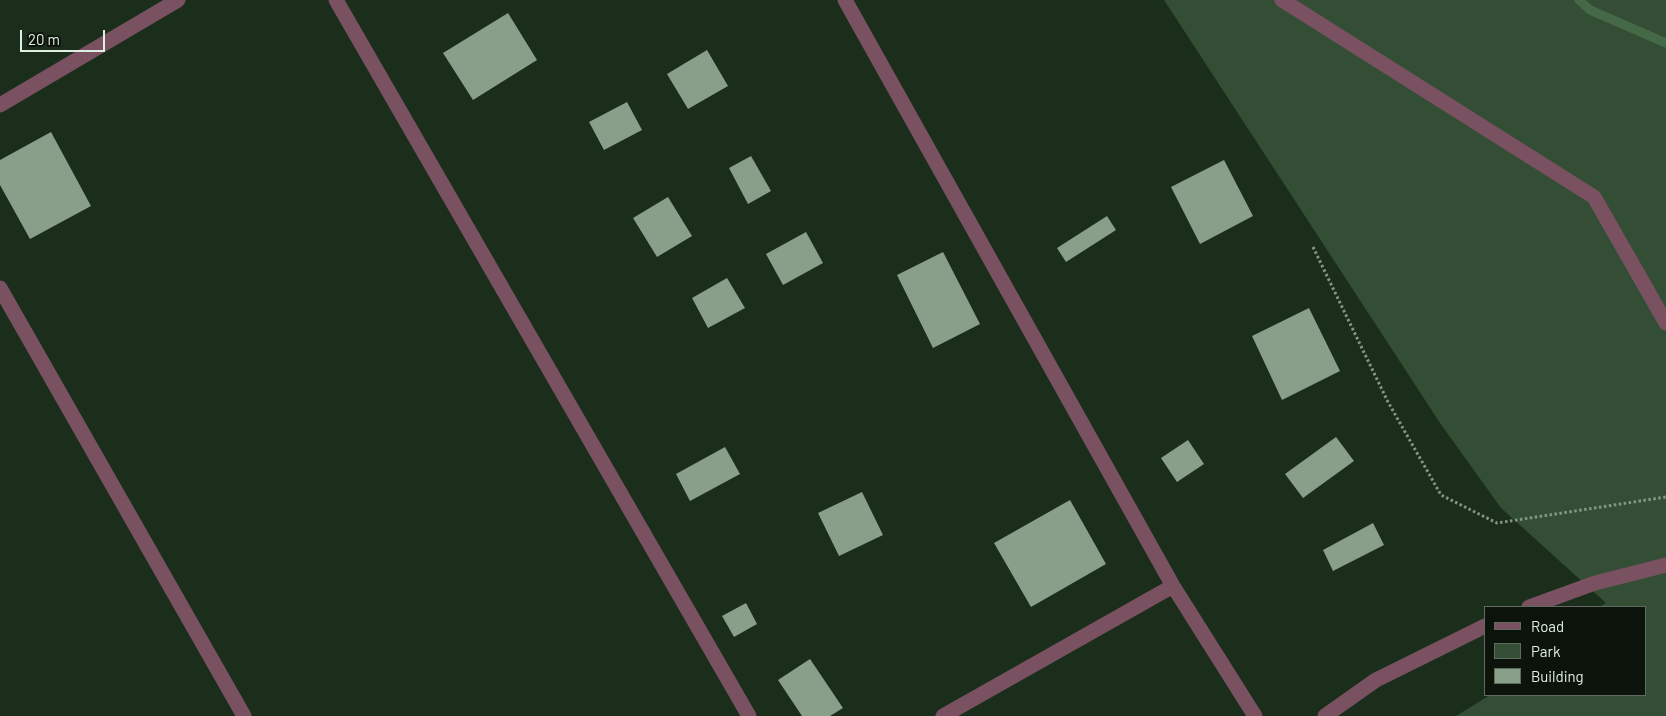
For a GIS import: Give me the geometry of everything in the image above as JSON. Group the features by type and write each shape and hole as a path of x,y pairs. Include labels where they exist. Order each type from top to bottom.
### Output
{"street":[{"path":"0,105 178,0"},
{"path":"336,0 748,716"},
{"path":"845,0 1173,586 1255,716"},
{"path":"1282,0 1594,196 1666,323"},
{"path":"0,288 244,716"},
{"path":"1532,606 1595,584 1666,565"},
{"path":"943,716 1173,586"},
{"path":"1325,716 1376,680 1484,626"}],"path":[{"path":"1313,247 1388,402 1441,495 1497,523 1666,497"}],"green space":[{"path":"1164,0 1666,0 1666,716 1456,716 1488,696 1646,696 1646,606 1601,606 1606,603 1501,508 1440,423"}],"building":[{"path":"508,13 537,60 473,100 443,53"},
{"path":"707,50 728,86 688,109 667,74"},
{"path":"627,102 642,130 604,150 589,122"},
{"path":"51,132 91,206 30,239 0,185 0,160"},
{"path":"751,156 771,191 748,204 729,168"},
{"path":"1224,160 1253,216 1200,244 1171,187"},
{"path":"668,197 692,236 657,257 633,218"},
{"path":"1107,216 1116,230 1066,262 1057,248"},
{"path":"806,232 823,263 783,285 766,254"},
{"path":"943,252 980,324 933,348 897,275"},
{"path":"727,278 745,308 708,328 692,298"},
{"path":"1309,308 1340,371 1282,400 1252,336"},
{"path":"1336,437 1354,461 1303,498 1285,474"},
{"path":"1188,440 1204,464 1177,482 1161,458"},
{"path":"725,447 740,474 690,501 676,474"},
{"path":"862,492 883,535 839,556 818,513"},
{"path":"1070,500 1106,564 1031,607 994,543"},
{"path":"1373,523 1384,545 1333,571 1323,550"},
{"path":"746,603 757,624 734,637 722,616"},
{"path":"810,659 843,708 830,716 802,716 778,680"}],"waterway":[{"path":"1579,0 1590,10 1666,43"}]}
